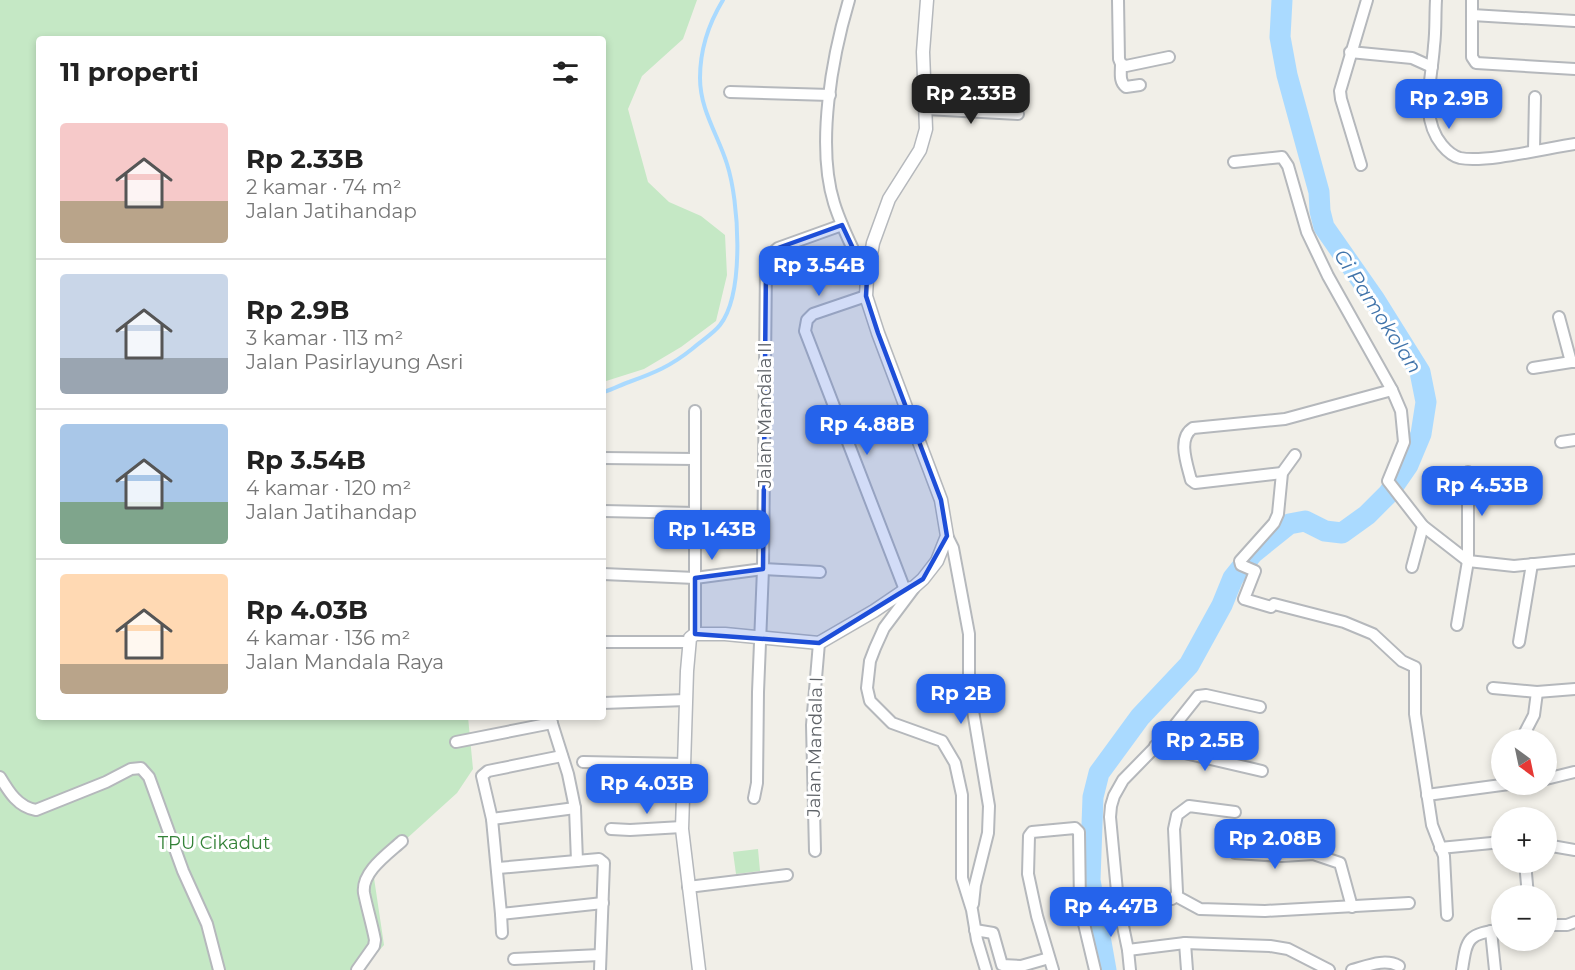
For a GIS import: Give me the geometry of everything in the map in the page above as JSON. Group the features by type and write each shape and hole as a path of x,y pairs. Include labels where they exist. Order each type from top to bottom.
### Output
{"street":[{"path":"849,0 837,46 825,152 828,180 842,225 867,278"},
{"path":"927,0 923,52 926,129 920,150 889,199 873,243 866,296 941,500 947,536 953,548 969,634 969,687 989,806 988,833 975,885 972,910"},
{"path":"1119,0 1121,82 1126,87 1140,85"},
{"path":"1361,165 1340,91 1367,0"},
{"path":"1436,0 1428,112 1431,126 1449,153 1460,158 1486,158 1575,144"},
{"path":"1472,0 1472,57 1476,63 1575,69"},
{"path":"1472,15 1575,21"},
{"path":"1350,52 1412,58 1432,67"},
{"path":"1121,64 1126,66 1169,57"},
{"path":"730,92 830,95"},
{"path":"1534,150 1535,97"},
{"path":"926,109 1018,114"},
{"path":"1234,162 1282,157 1288,166 1306,232 1392,390 1401,411 1404,442 1388,481 1423,526 1468,561 1495,566 1575,560"},
{"name":"Jalan Mandala II","path":"754,798 757,783 763,569 766,265 778,248 842,225"},
{"path":"866,296 813,314 807,320 805,331 914,586"},
{"path":"1533,368 1573,362 1559,316"},
{"path":"1282,473 1195,483 1191,480 1184,442 1188,432 1193,428 1285,419 1392,390"},
{"path":"695,411 695,578 686,700 682,827 699,970"},
{"path":"1561,442 1575,440"},
{"path":"1295,455 1282,473 1278,514 1274,523 1240,561 1255,571 1244,599 1271,608 1274,604 1344,622 1373,634 1402,661 1415,667 1415,714 1426,795 1432,825 1443,856 1447,915"},
{"path":"606,458 695,459"},
{"path":"1457,625 1468,561 1468,472"},
{"path":"606,511 696,513"},
{"path":"1412,567 1423,526"},
{"path":"947,536 937,561 914,586 884,628 870,661 867,688 870,700 892,723 942,741 955,763 963,812 962,878 986,970"},
{"path":"1519,642 1532,564"},
{"path":"606,574 695,578 763,569 820,572"},
{"path":"606,642 760,636 819,643 914,586"},
{"name":"Jalan Mandala I","path":"814,851 812,725 819,643"},
{"path":"1493,688 1537,692 1575,689"},
{"path":"1527,729 1534,715 1537,692"},
{"path":"1130,970 1118,902 1110,816 1114,796 1123,780 1202,694 1260,708"},
{"path":"606,703 686,700"},
{"path":"456,742 551,720 568,774 575,808 577,861"},
{"path":"1155,746 1262,771"},
{"path":"502,933 492,819 482,776 488,771 562,756"},
{"path":"583,762 684,764"},
{"path":"0,777 18,803 27,809 36,810 106,782 131,769 141,768 149,777 183,871 207,924 219,970"},
{"path":"1557,776 1574,772"},
{"path":"1426,795 1491,787"},
{"path":"1176,896 1174,829 1177,815 1189,806 1235,812"},
{"path":"492,819 575,808"},
{"path":"611,829 682,827"},
{"path":"1053,970 1028,874 1030,834 1075,828 1078,830 1083,907 1095,970"},
{"path":"1314,854 1282,856 1235,853 1248,832 1314,854 1340,863 1352,907"},
{"path":"357,970 369,955 375,940 363,891 366,880 372,870 402,841"},
{"path":"1440,848 1491,843"},
{"path":"1557,847 1575,850"},
{"path":"498,868 577,861 599,860 604,863 600,970"},
{"path":"688,887 787,875"},
{"path":"1083,907 1118,902 1172,899 1176,896"},
{"path":"1176,896 1200,909 1265,911 1409,903"},
{"path":"501,914 603,903"},
{"path":"1557,925 1575,922"},
{"path":"975,930 993,933 1002,965 1021,966 1049,958"},
{"path":"1462,970 1465,946 1482,931 1491,930"},
{"path":"1128,950 1185,943 1270,946 1287,949 1329,970"},
{"path":"1185,943 1187,970"},
{"path":"1495,951 1495,970"},
{"path":"514,959 600,955"},
{"path":"1352,970 1381,963 1393,963 1399,966"}],"highlighted area":[{"path":"842,225 867,278 866,296 941,500 947,536 923,579 819,643 695,634 695,578 763,569 766,265 778,248"}],"green space":[{"name":"TPU Cikadut","path":"0,0 697,0 683,39 642,76 628,109 648,182 669,202 701,216 725,235 727,275 716,321 681,347 644,369 606,381 606,36 36,36 36,720 468,720 473,769 457,793 393,851 374,878 384,945 362,970 0,970"},
{"path":"758,849 760,871 736,874 733,852"}],"waterway":[{"path":"606,391 677,360 714,331 728,310 736,270 737,223 727,164 703,101 700,78 706,38 723,0"},
{"name":"Ci Pamokolan","path":"1106,970 1090,880 1093,797 1099,773 1140,717 1189,665 1222,605 1233,578 1253,553 1289,524 1305,521 1325,531 1342,533 1367,515 1388,494 1408,465 1421,434 1426,402 1420,372 1375,300 1324,227 1319,192 1287,75 1280,37 1282,0"}]}
